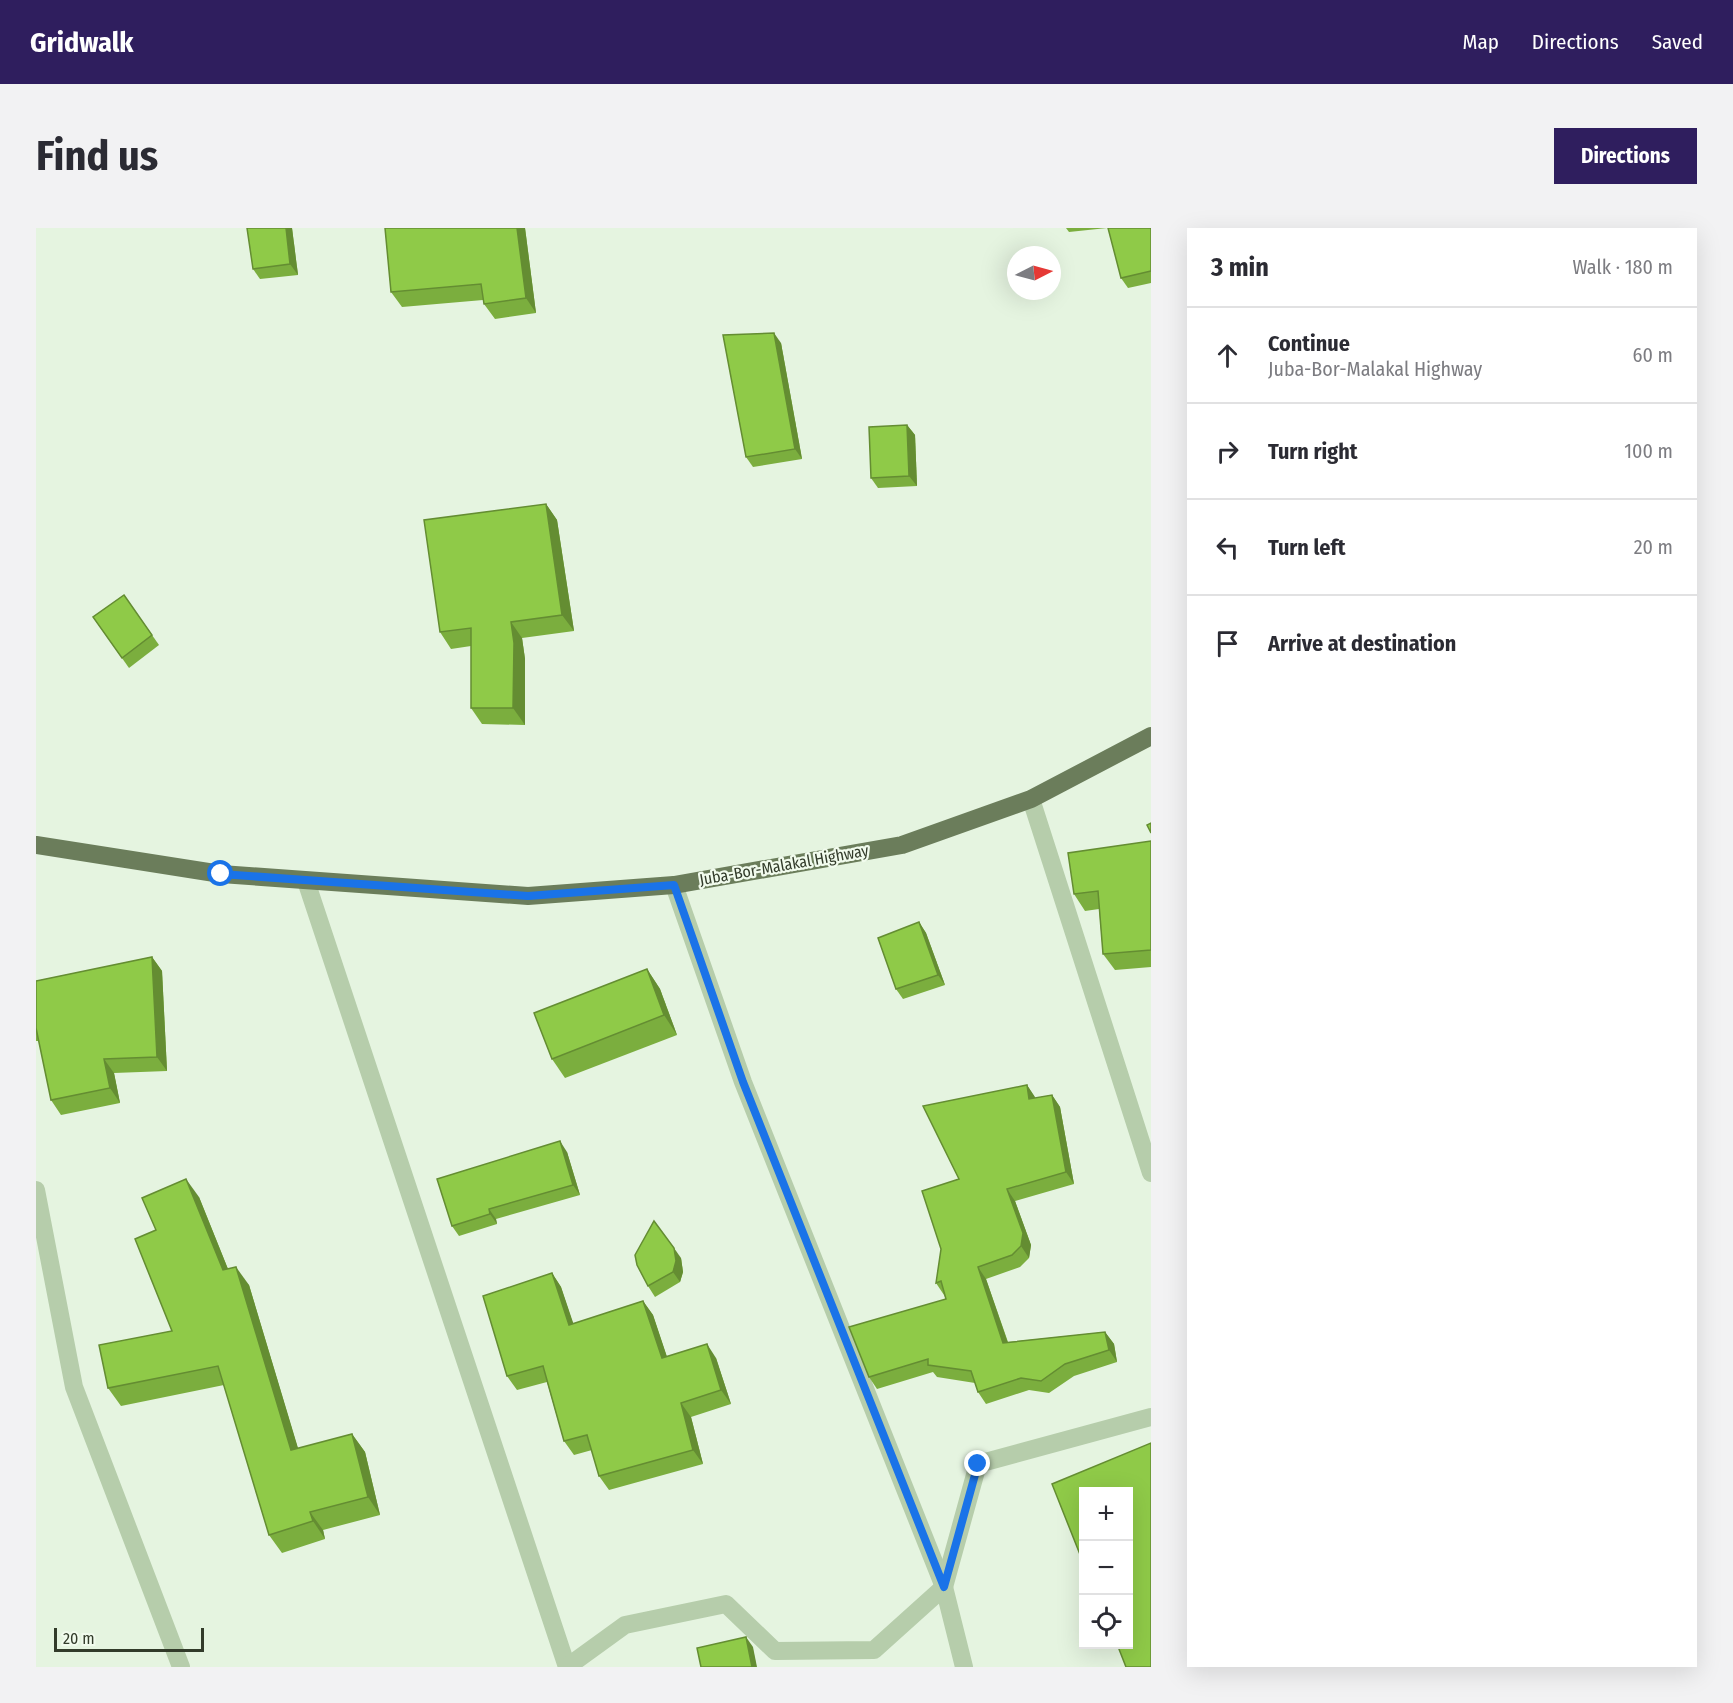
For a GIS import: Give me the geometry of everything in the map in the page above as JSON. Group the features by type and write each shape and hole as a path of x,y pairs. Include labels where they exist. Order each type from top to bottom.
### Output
{"main road":[{"name":"Juba-Bor-Malakal Highway","path":"36,845 221,874 528,896 674,885 902,845 1031,799 1151,736"}],"street":[{"path":"1031,799 1151,1173"},
{"path":"306,881 567,1667 625,1624 726,1604 775,1651 874,1650 944,1587 978,1464 1151,1417"},
{"path":"674,885 743,1082 944,1587 964,1667"},
{"path":"36,1190 74,1387 182,1667"}],"building":[{"path":"247,228 286,228 290,264 253,269"},
{"path":"385,228 517,228 526,298 484,304 481,284 391,292"},
{"path":"1108,228 1151,228 1151,271 1121,278"},
{"path":"774,333 795,449 746,457 723,335"},
{"path":"907,425 909,476 871,478 869,427"},
{"path":"546,504 562,615 511,622 514,643 513,708 471,708 471,628 440,632 424,520"},
{"path":"124,595 152,635 122,658 93,617"},
{"path":"1151,841 1151,950 1103,954 1098,891 1074,894 1068,853"},
{"path":"919,922 938,975 896,989 878,938"},
{"path":"152,957 157,1057 104,1059 110,1088 51,1100 36,1028 36,981"},
{"path":"647,969 664,1015 552,1059 534,1013"},
{"path":"1027,1085 1029,1099 1052,1095 1066,1172 1007,1189 1023,1233 1021,1246 1012,1255 978,1267 1003,1343 1105,1332 1109,1350 1065,1364 1041,1381 1021,1378 978,1392 971,1371 928,1365 928,1359 869,1377 849,1327 946,1299 941,1281 936,1283 941,1249 922,1191 959,1179 923,1106"},
{"path":"560,1141 573,1185 489,1209 490,1214 452,1226 437,1179"},
{"path":"186,1179 223,1270 236,1267 291,1450 352,1434 368,1497 310,1512 313,1521 269,1535 218,1366 108,1388 99,1345 172,1331 135,1239 156,1230 142,1198"},
{"path":"654,1221 674,1248 676,1261 673,1272 648,1286 637,1265 635,1255"},
{"path":"552,1273 569,1325 643,1301 662,1358 707,1344 721,1390 681,1403 693,1450 599,1476 587,1435 564,1441 543,1366 507,1376 483,1296"},
{"path":"1151,1443 1151,1667 1126,1667 1119,1649 1133,1649 1133,1487 1079,1487 1079,1552 1052,1484"},
{"path":"746,1637 752,1667 701,1667 697,1648"}],"route":[{"path":"221,874 528,896 674,885 743,1082 944,1587 978,1464"}]}
